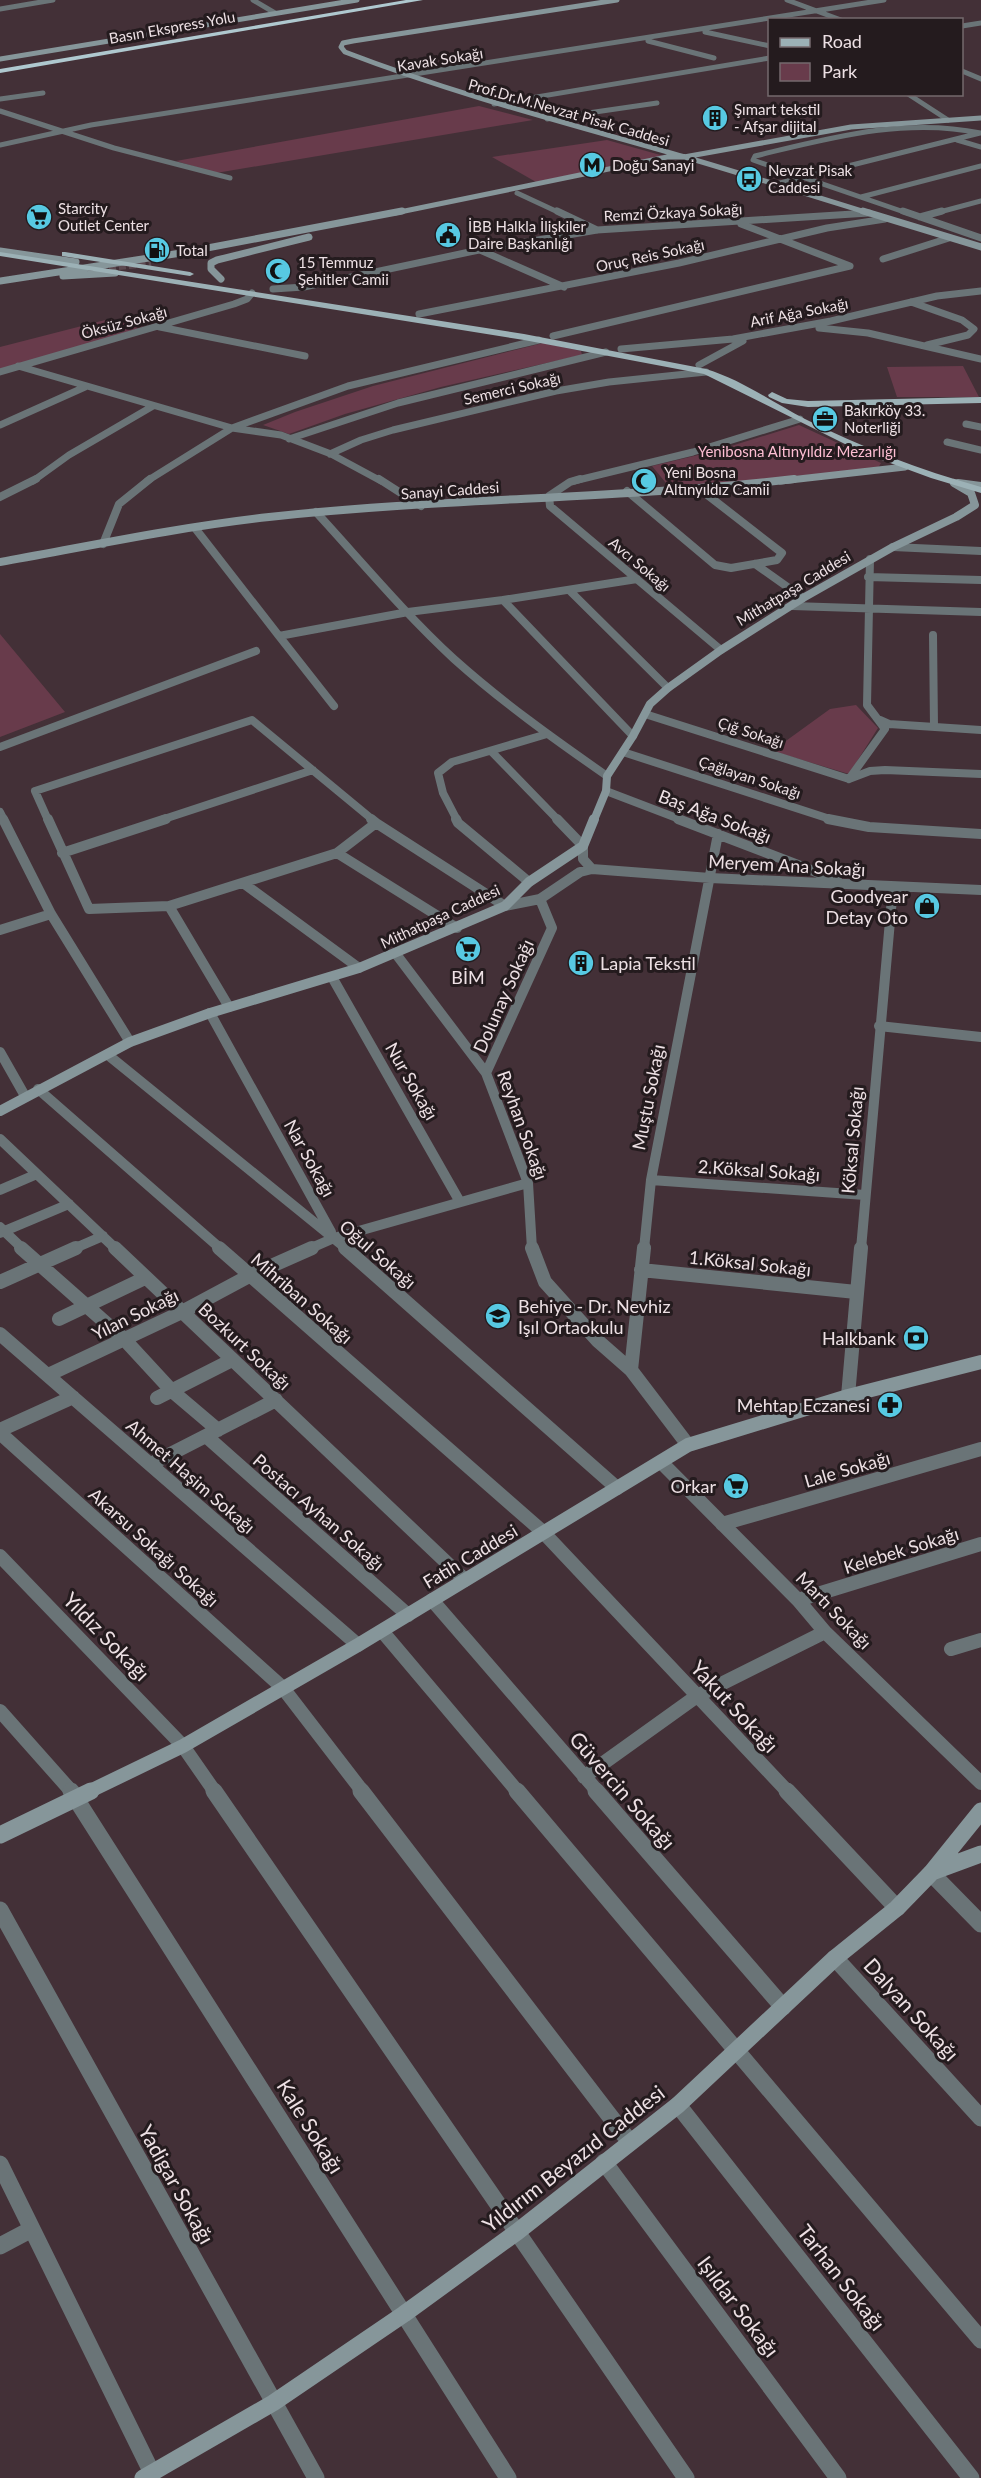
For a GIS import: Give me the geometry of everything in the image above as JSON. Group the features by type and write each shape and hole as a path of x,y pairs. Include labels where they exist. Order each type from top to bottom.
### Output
{"highway":[{"name":"Basın Ekspress Yolu","path":"1,70 389,0"},
{"name":"Basın Ekspress Yolu","path":"1,70 419,0"}],"main road":[{"path":"0,59 357,0"},
{"name":"Prof.Dr.M.Nevzat Pisak Caddesi","path":"617,0 353,41 343,43 341,47 345,52 408,76 494,104 776,184 981,247"},
{"path":"0,252 43,261 75,264 117,262 242,242 667,158 684,157 851,127 981,118"},
{"path":"151,263 336,229 672,162 684,157"},
{"path":"221,279 212,272 210,267 217,260 336,229"},
{"path":"0,245 198,275"},
{"path":"0,252 115,273 252,293 724,371 785,401 829,404 981,400"},
{"path":"38,273 44,267 43,261"},
{"path":"0,285 75,264"},
{"path":"0,285 67,272"},
{"path":"0,285 60,276 115,273"},
{"path":"209,277 273,288 301,290 419,314 554,336 703,368 730,380 800,419 905,467 981,490"},
{"path":"800,419 801,414 829,404"},
{"name":"Sanayi Caddesi","path":"0,562 195,528 316,512 549,496 701,490 905,467"},
{"name":"Mithatpaşa Caddesi","path":"0,1111 130,1042 210,1013 359,968 505,906 529,882 583,846 606,792 608,776 650,704 668,688 721,650 804,598 893,547 956,518 975,505 971,493 954,483"},
{"name":"Fatih Caddesi","path":"1,1834 183,1746 358,1646 688,1445 848,1396 981,1362"},
{"name":"Yıldırım Beyazıd Caddesi","path":"147,2476 273,2403 404,2314 517,2232 628,2141 678,2105 835,1958 897,1908 931,1873 981,1810"},
{"path":"931,1873 981,1854"}],"street":[{"path":"0,9 53,0"},
{"path":"253,0 275,13"},
{"path":"787,0 835,18"},
{"name":"Kavak Sokağı","path":"771,18 884,0"},
{"name":"Kavak Sokağı","path":"0,145 57,132 768,19"},
{"path":"963,26 981,23"},
{"path":"698,30 768,46"},
{"path":"641,40 714,58"},
{"path":"494,104 768,58"},
{"path":"963,71 981,79"},
{"path":"0,99 42,93"},
{"path":"911,96 948,120"},
{"path":"547,119 657,103"},
{"path":"0,111 57,132 230,178"},
{"path":"981,133 945,125 856,132 755,156 753,160 981,238"},
{"path":"776,184 981,133"},
{"path":"956,139 981,147"},
{"path":"861,197 981,166"},
{"path":"517,193 597,230"},
{"path":"920,217 981,201"},
{"name":"Remzi Özkaya Sokağı","path":"301,290 479,250 597,230 869,213"},
{"name":"Oruç Reis Sokağı","path":"419,314 564,287 827,228 885,219"},
{"path":"554,336 850,266 737,222"},
{"path":"883,259 949,238"},
{"path":"479,250 564,287"},
{"name":"Arif Ağa Sokağı","path":"621,349 733,339 831,321 937,296 981,291"},
{"name":"Öksüz Sokağı","path":"0,372 234,304 248,299 252,293"},
{"path":"910,302 962,320 974,329 968,335 923,346"},
{"path":"158,327 305,356"},
{"path":"703,368 745,340 799,330 844,330 981,359"},
{"path":"103,544 119,504 141,485 232,428 348,386 539,340"},
{"path":"289,439 398,403 606,352"},
{"path":"18,366 232,428 251,428 289,439 342,458 374,475 421,506"},
{"name":"Semerci Sokağı","path":"330,454 361,440 393,430 556,391 703,368"},
{"path":"0,426 86,387"},
{"path":"0,497 28,484 69,455 153,406"},
{"path":"549,496 570,482 693,452 800,419"},
{"path":"966,424 981,427"},
{"path":"947,442 981,450"},
{"path":"627,492 715,565 731,568 777,560 782,553 701,490"},
{"name":"Avcı Sokağı","path":"549,496 550,506 721,650"},
{"path":"316,512 408,612 474,677 547,734 608,776"},
{"path":"195,528 334,706"},
{"path":"893,547 981,551"},
{"path":"849,779 885,729 867,705 870,560"},
{"path":"755,564 804,598"},
{"path":"868,577 981,580"},
{"path":"279,636 408,612 637,579"},
{"path":"569,590 668,688"},
{"path":"503,600 633,736"},
{"path":"792,606 981,612"},
{"path":"933,635 934,727"},
{"path":"0,747 256,651"},
{"name":"Çığ Sokağı","path":"645,714 849,779"},
{"path":"376,824 337,853 169,906 89,909 35,791 252,720 376,824 505,906 540,899 580,872 592,869"},
{"path":"880,720 889,724 981,730"},
{"path":"529,882 458,823 443,793 438,773 452,762 547,734"},
{"path":"491,751 583,846 581,854 584,862 592,869"},
{"name":"Çağlayan Sokağı","path":"623,752 832,819 869,827 981,834"},
{"path":"62,853 313,770"},
{"path":"849,779 870,771 885,770 981,774"},
{"name":"Baş Ağa Sokağı","path":"606,792 847,883"},
{"path":"0,812 51,914 130,1042"},
{"name":"Muştu Sokağı","path":"632,1370 651,1180 718,834"},
{"path":"337,853 457,928"},
{"name":"Meryem Ana Sokağı","path":"592,869 710,878 981,890"},
{"path":"243,883 359,968"},
{"name":"Köksal Sokağı","path":"848,1396 892,886"},
{"name":"Dolunay Sokağı","path":"486,1073 552,928 540,899"},
{"path":"169,906 229,1007"},
{"path":"0,930 51,914"},
{"name":"Reyhan Sokağı","path":"396,954 486,1073 528,1183 532,1252 545,1282 598,1341 632,1370"},
{"name":"Nur Sokağı","path":"332,977 460,1202"},
{"name":"Nar Sokağı","path":"210,1013 334,1238"},
{"path":"879,1026 981,1037"},
{"path":"0,1052 25,1096"},
{"name":"Oğul Sokağı","path":"108,1055 334,1238 616,1488"},
{"name":"Mihriban Sokağı","path":"38,1089 543,1532"},
{"name":"Bozkurt Sokağı","path":"0,1139 465,1580"},
{"path":"0,1190 37,1174"},
{"name":"2.Köksal Sokağı","path":"651,1180 865,1195"},
{"path":"334,1238 528,1183"},
{"path":"1,1231 69,1204"},
{"name":"Postacı Ayhan Sokağı","path":"1,1231 124,1339 212,1433 408,1615"},
{"path":"0,1282 103,1236"},
{"name":"Yılan Sokağı","path":"48,1376 182,1312 249,1276 334,1238"},
{"name":"1.Köksal Sokağı","path":"641,1270 856,1292"},
{"path":"59,1318 145,1278"},
{"name":"Ahmet Haşim Sokağı","path":"0,1334 358,1646"},
{"path":"157,1398 232,1360"},
{"path":"632,1370 688,1445"},
{"path":"0,1432 73,1397"},
{"path":"151,1464 276,1400"},
{"name":"Akarsu Sokağı Sokağı","path":"0,1432 283,1688 628,2141"},
{"name":"Lale Sokağı","path":"722,1524 981,1449"},
{"name":"Martı Sokağı","path":"661,1462 798,1600 825,1632 981,1783"},
{"name":"Yakut Sokağı","path":"543,1532 897,1908"},
{"name":"Kelebek Sokağı","path":"798,1600 981,1544"},
{"name":"Yıldız Sokağı","path":"0,1556 183,1746 686,2478"},
{"name":"Güvercin Sokağı","path":"432,1600 783,2007"},
{"path":"382,1631 981,2340"},
{"path":"585,1777 697,1696 825,1632"},
{"path":"951,1649 981,1640"},
{"name":"Kale Sokağı","path":"0,1711 77,1798 508,2478"},
{"path":"931,1873 981,1924"},
{"name":"Yadigar Sokağı","path":"0,1910 316,2478"},
{"name":"Dalyan Sokağı","path":"835,1958 981,2118"},
{"name":"Tarhan Sokağı","path":"678,2105 971,2478"},
{"name":"Işıldar Sokağı","path":"604,2162 838,2478"},
{"path":"0,2164 147,2476"},
{"path":"0,2246 32,2229"}],"green space":[{"path":"479,106 533,120 216,173 176,161"},
{"path":"607,140 664,156 536,182 492,157"},
{"path":"109,319 143,327 0,371 0,347"},
{"path":"543,343 581,351 582,355 441,387 345,414 289,434 263,425 373,386"},
{"path":"963,366 979,397 897,397 887,367"},
{"name":"Yenibosna Altınyıldız Mezarlığı","path":"799,425 881,463 878,468 670,488 652,466 715,451"},
{"path":"0,634 65,712 0,737"},
{"path":"856,705 878,728 849,774 772,751 830,709"}],"tunnel":[{"path":"89,270 151,263"}],"place":[{"name":"Şımart tekstil - Afşar dijital","path":"715,118"},
{"name":"Doğu Sanayi","path":"592,165"},
{"name":"Nevzat Pisak Caddesi","path":"749,179"},
{"name":"Starcity Outlet Center","path":"39,217"},
{"name":"İBB Halkla İlişkiler Daire Başkanlığı","path":"448,235"},
{"name":"Total","path":"157,250"},
{"name":"15 Temmuz Şehitler Camii","path":"278,271"},
{"name":"Bakırköy 33. Noterliği","path":"825,419"},
{"name":"Yeni Bosna Altınyıldız Camii","path":"644,481"},
{"name":"Goodyear Detay Oto","path":"927,906"},
{"name":"BİM","path":"468,949"},
{"name":"Lapia Tekstil","path":"581,963"},
{"name":"Behiye - Dr. Nevhiz Işıl Ortaokulu","path":"498,1316"},
{"name":"Halkbank","path":"916,1338"},
{"name":"Mehtap Eczanesi","path":"890,1405"},
{"name":"Orkar","path":"736,1486"}]}
